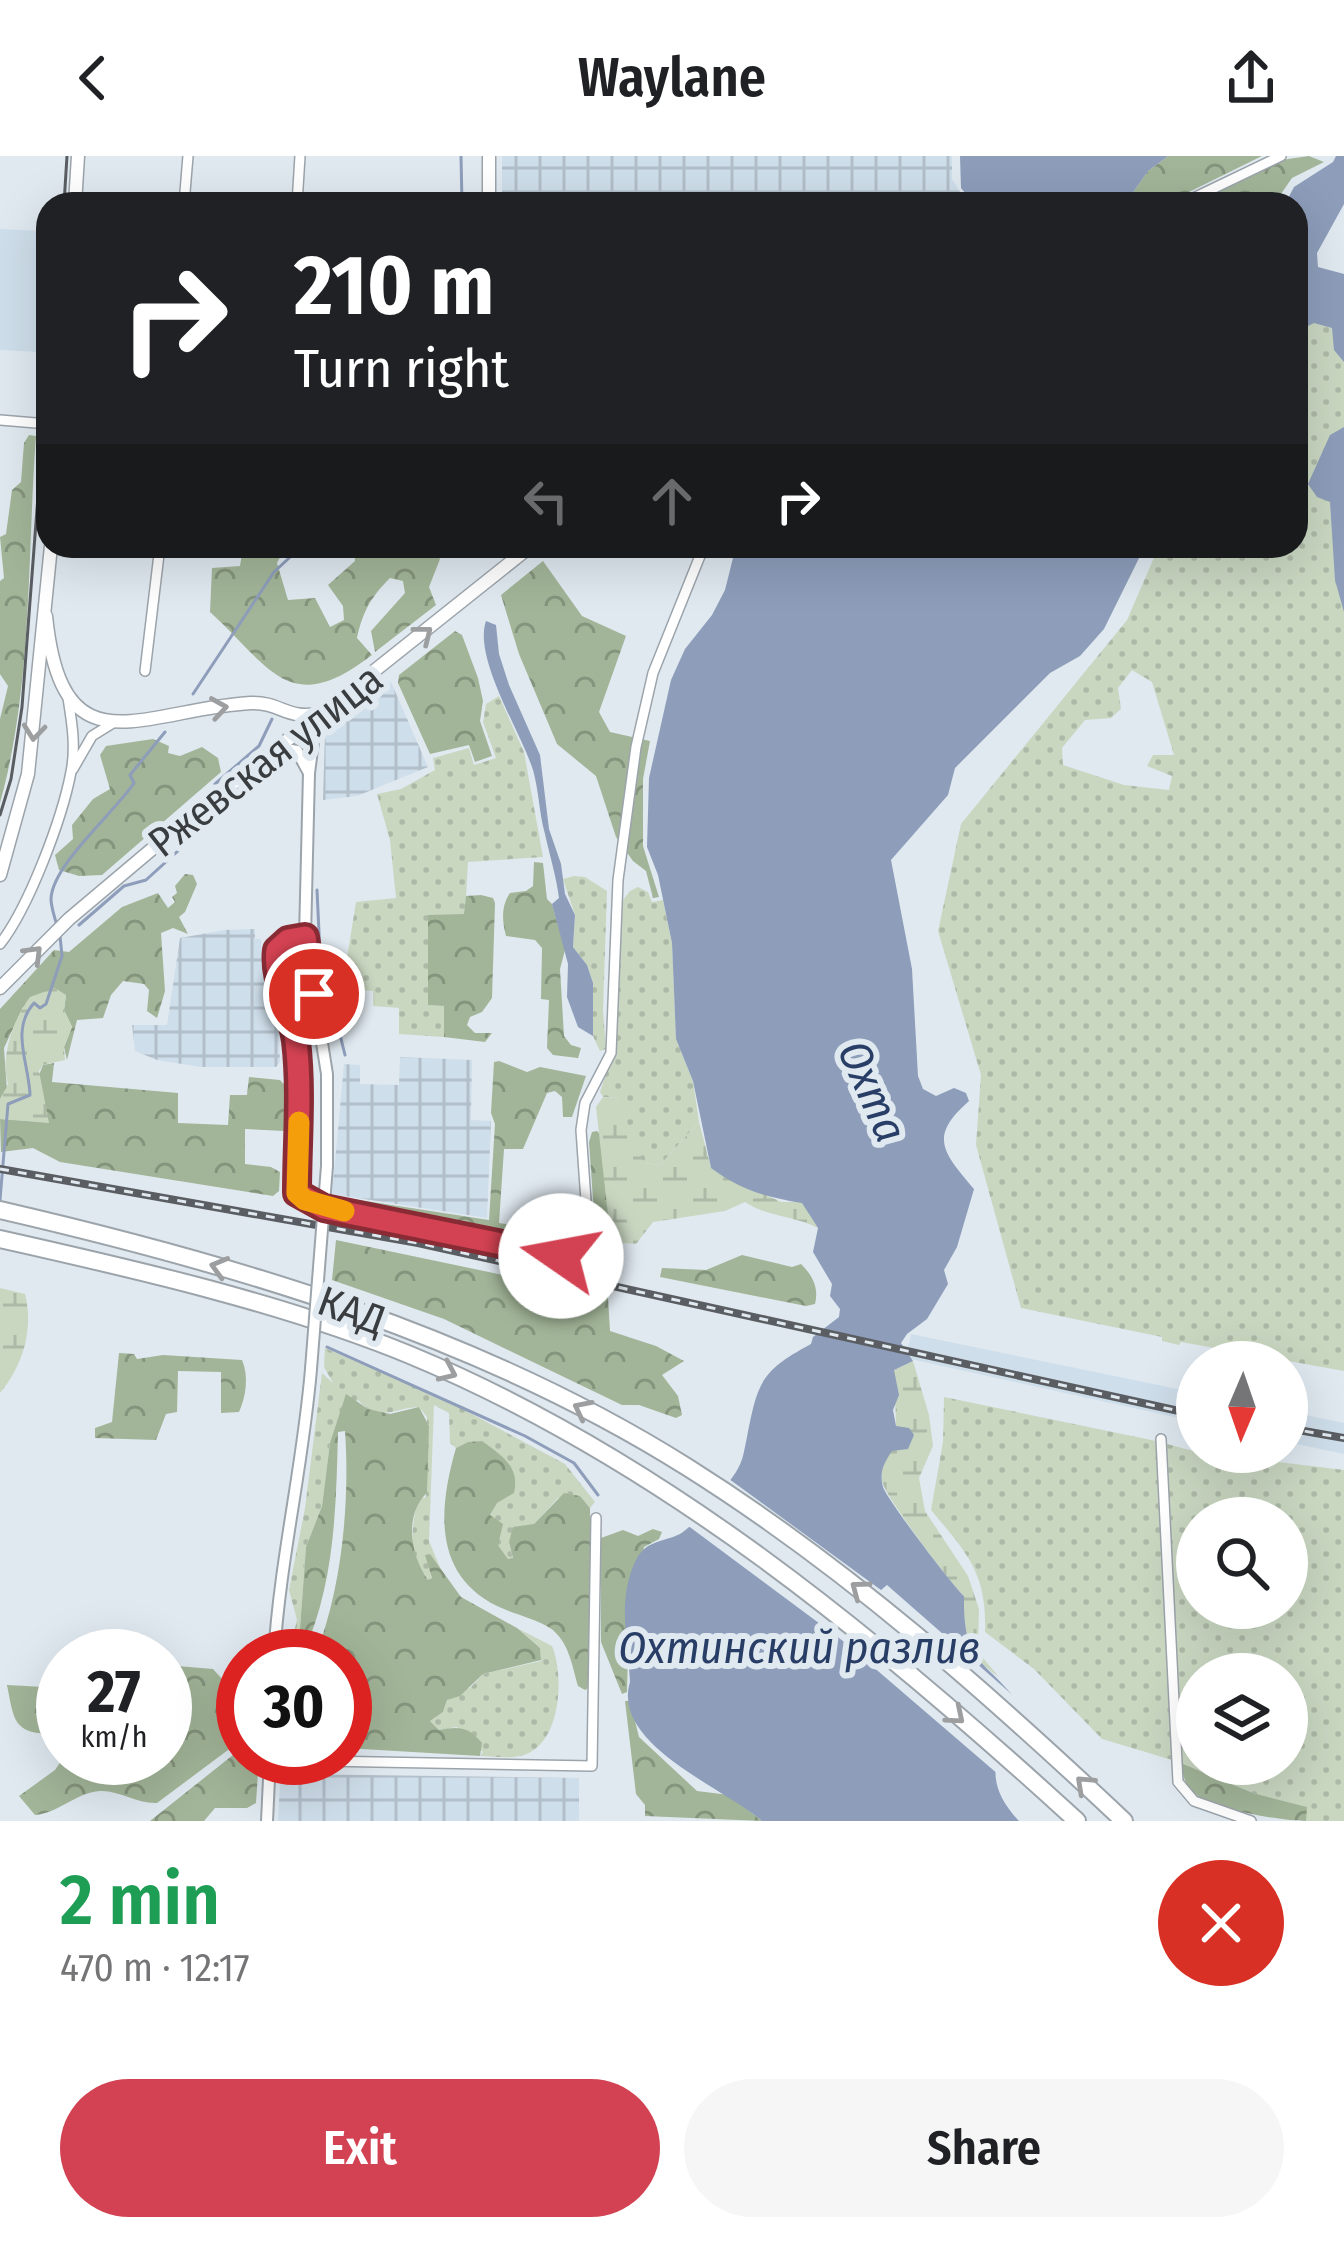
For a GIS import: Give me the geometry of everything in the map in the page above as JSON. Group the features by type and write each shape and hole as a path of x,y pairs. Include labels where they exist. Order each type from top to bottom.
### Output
{"highway":[{"name":"КАД","path":"0,1210 223,1268 351,1308 483,1361 583,1409 684,1465 780,1529 877,1603 1045,1746 1124,1821"},
{"name":"КАД","path":"0,1239 317,1322 408,1354 572,1434 664,1491 830,1610 1077,1821"}],"main road":[{"path":"76,192 78,156"},
{"path":"489,156 489,192"},
{"path":"0,875 28,774 51,558"},
{"name":"Ржевская улица","path":"0,988 69,920 517,558"},
{"path":"46,616 51,650 68,698 87,716 112,723 248,704 268,704 300,717 320,716"}],"street":[{"path":"185,192 188,156"},
{"path":"298,192 300,156"},
{"path":"1206,192 1281,156"},
{"path":"0,420 36,423"},
{"path":"146,671 159,558"},
{"path":"305,937 282,944 276,957 299,1073 297,1193 324,1208 590,1258 581,1130 585,1103 611,1053 618,880 636,747 653,674 699,558"},
{"path":"68,698 73,730 71,773"},
{"path":"276,1629 278,1585 306,1430 327,1166 327,1074 305,937 309,773 320,716"},
{"path":"0,944 25,906 85,744 112,723"},
{"path":"280,748 297,751 309,773"},
{"path":"1160,1439 1178,1782 1195,1801 1251,1821"},
{"path":"372,1761 592,1766 596,1518"},
{"path":"267,1821 269,1785"}],"shaded area":[{"path":"502,156 952,156 952,179 960,192 502,192"},
{"path":"0,229 36,231 36,352 0,350"},
{"path":"391,682 428,767 357,796 323,800 325,731"},
{"path":"255,929 278,1009 280,1062 276,1067 201,1067 135,1051 132,1025 167,1025 180,938"},
{"path":"400,1057 472,1060 471,1120 491,1121 487,1218 332,1194 344,1064 360,1065 360,1084 399,1085"},
{"path":"911,1334 1176,1389 1176,1417 906,1358"},
{"path":"1308,1415 1344,1423 1344,1454 1308,1446"},
{"path":"372,1775 579,1778 579,1821 278,1821 280,1785 372,1785"}],"green space":[{"path":"1168,156 1262,156 1189,192 1133,192 1148,171"},
{"path":"1309,156 1324,162 1292,178 1282,192 1218,192 1281,160"},
{"path":"1344,292 1344,1371 1308,1365 1308,1341 1176,1344 1162,1337 1021,1308 976,1145 981,1075 938,931 961,824 1127,620 1154,558 1308,558 1308,305","holes":["1132,670 1152,682 1174,755 1153,755 1147,766 1172,776 1169,790 1124,785 1063,765 1062,748 1085,720 1111,718 1121,709 1118,688"]},
{"path":"29,435 36,436 24,667 0,803 0,719 8,686 0,674 0,581 4,578 0,537 6,534 12,490 21,482"},
{"path":"241,558 280,558 288,600 315,598 330,627 344,620 343,606 328,585 355,558 440,559 429,587 436,605 375,652 371,631 405,593 403,581 390,578 369,605 357,638 372,655 343,674 300,684 265,666 210,612 212,568 240,566"},
{"path":"543,561 582,616 626,636 599,712 610,732 650,741 643,779 643,846 659,897 653,898 646,871 616,837 596,776 557,744 519,654 501,595"},
{"path":"455,631 462,635 478,678 483,701 480,721 492,756 475,762 469,745 430,754 398,683 399,675"},
{"path":"499,696 524,752 543,857 468,862 465,914 429,1005 444,1006 444,1037 399,1034 399,1008 373,1006 373,991 358,990 347,958 356,902 396,898 390,840 377,794 401,789 435,770 433,758 469,748 474,765 496,758 483,722 486,704"},
{"path":"153,739 169,746 168,753 180,756 202,747 218,758 221,772 102,875 79,876 59,870 55,855 73,839 72,825 93,799 110,789 100,755 106,746"},
{"path":"534,862 543,863 547,899 565,950 560,969 564,1036 581,1048 578,1058 553,1055 547,1048 549,1000 541,999 542,948 535,940 506,936 507,898 533,886"},
{"path":"185,874 193,875 197,884 179,917 188,934 173,928 161,933 165,991 157,1018 147,1011 149,990 144,984 123,981 111,995 103,1018 77,1020 67,1060 64,1047 72,1027 64,1010 66,995 23,1007 4,1048 7,1091 0,1099 0,1009 54,950 69,952 122,907 158,893 168,908"},
{"path":"585,877 607,891 606,1049 600,1051 593,1036 593,983 573,947 575,915 563,879"},
{"path":"638,887 648,892 652,902 663,900 672,943 676,1039 693,1081 699,1122 660,1165 643,1163 617,1098 603,1097 600,1092 616,1044 619,905"},
{"path":"481,895 495,903 492,998 467,1025 475,1033 492,1033 485,1042 444,1037 444,1006 428,1005 428,915 464,914 466,896"},
{"path":"55,988 66,995 64,1010 72,1027 64,1047 65,1060 43,1065 39,1071 49,1123 0,1119 0,1099 8,1084 7,1051 18,1016 30,997"},
{"path":"494,1062 527,1072 540,1067 586,1076 572,1117 563,1117 562,1097 555,1091 547,1093 523,1149 504,1149 499,1223 581,1236 580,1248 569,1250 341,1205 340,1197 489,1220"},
{"path":"54,1063 52,1082 178,1093 178,1123 228,1125 230,1095 247,1095 249,1077 280,1080 292,1093 295,1125 284,1131 245,1129 245,1164 280,1172 279,1191 273,1196 60,1162 33,1148 1,1152 0,1119 48,1122 37,1080 43,1065"},
{"path":"603,1097 617,1098 644,1163 660,1165 699,1122 711,1168 781,1202 802,1202 818,1228 745,1202 725,1211 653,1222 636,1244 611,1242 596,1107"},
{"path":"597,1131 602,1136 611,1234 607,1249 600,1249 596,1242 589,1142"},
{"path":"336,1240 608,1297 610,1331 684,1361 662,1375 678,1396 682,1415 676,1418 639,1405 622,1405 444,1319 332,1280"},
{"path":"742,1255 792,1267 801,1264 814,1282 815,1304 660,1277 662,1268 706,1270"},
{"path":"0,1288 25,1294 28,1320 20,1359 0,1393"},
{"path":"325,1348 440,1397 565,1464 595,1502 590,1508 580,1496 558,1498 509,1542 513,1559 508,1559 498,1545 490,1516 496,1503 468,1442 456,1448 450,1443 449,1413 434,1405 429,1541 444,1577 426,1555 432,1579 428,1580 414,1552 413,1532 418,1500 426,1497 427,1417 419,1407 380,1413 358,1400 330,1443 322,1506 306,1547 300,1629 295,1629 289,1590 322,1373 333,1383 324,1367"},
{"path":"119,1353 134,1354 137,1359 163,1355 242,1360 246,1386 239,1412 221,1413 221,1372 178,1371 177,1412 166,1414 156,1440 95,1438 95,1428 112,1422"},
{"path":"913,1361 933,1446 919,1478 925,1511 968,1576 979,1609 978,1652 999,1677 968,1643 964,1596 919,1540 882,1481 895,1434 894,1370"},
{"path":"346,1394 368,1409 390,1414 419,1407 429,1426 427,1493 412,1523 422,1570 428,1580 432,1578 425,1555 430,1554 461,1597 517,1628 540,1648 541,1660 483,1674 460,1696 447,1700 443,1712 430,1721 439,1730 458,1728 473,1734 482,1743 480,1756 372,1750 372,1629 324,1629 342,1545 345,1431 338,1432 334,1518 321,1602 313,1629 300,1629 306,1547 322,1506 330,1443"},
{"path":"944,1397 1156,1441 1172,1760 1102,1739 1034,1669 985,1632 982,1594 972,1565 931,1510 943,1442"},
{"path":"482,1441 508,1462 514,1476 514,1493 497,1503 490,1515 503,1524 498,1545 508,1559 513,1558 509,1542 513,1527 534,1524 564,1493 580,1496 590,1508 592,1686 585,1690 578,1686 569,1654 556,1633 476,1592 451,1558 444,1515 456,1448"},
{"path":"1167,1444 1176,1446 1176,1473 1308,1473 1308,1466 1344,1470 1344,1821 1306,1821 1306,1807 1234,1785 1308,1785 1308,1653 1176,1653"},
{"path":"653,1529 662,1532 644,1547 628,1652 627,1692 622,1694 601,1642 601,1538 623,1530 638,1536"},
{"path":"517,1628 552,1646 558,1692 552,1726 534,1750 515,1757 480,1756 483,1752 457,1727 439,1730 430,1721 443,1712 447,1700 483,1674 541,1661 540,1648"},
{"path":"192,1667 216,1672 216,1759 192,1777"},
{"path":"7,1685 36,1687 36,1732 18,1723"},
{"path":"625,1701 630,1701 639,1737 697,1791 729,1795 762,1821 645,1816 645,1805 636,1794"},
{"path":"216,1768 216,1785 257,1785 256,1803 247,1808 215,1808 204,1821 150,1821"},
{"path":"36,1784 181,1785 157,1803 100,1791 35,1815 19,1796"},
{"path":"1187,1785 1234,1785 1307,1807 1306,1821 1246,1813 1191,1791"}],"water":[{"path":"960,156 1168,156 1148,171 1133,192 964,192"},
{"path":"1336,156 1344,156 1344,204 1317,253 1318,267 1344,274 1344,362 1334,350 1332,328 1308,326 1308,192 1291,192"},
{"path":"1344,427 1344,612 1335,580 1330,502 1317,497 1308,484 1330,435"},
{"name":"Охтинский разлив","path":"733,558 1139,558 1104,629 1080,656 1050,673 955,768 948,795 891,860 912,969 918,1076 923,1089 936,1096 954,1088 966,1093 969,1101 948,1125 944,1145 974,1189 957,1247 944,1270 948,1284 927,1319 901,1343 913,1361 894,1370 899,1395 893,1410 896,1426 909,1428 914,1435 908,1449 892,1451 882,1482 907,1524 964,1596 967,1635 977,1657 1019,1703 999,1750 996,1777 1006,1805 1019,1821 762,1821 654,1745 637,1726 629,1705 625,1606 635,1562 649,1546 686,1530 718,1496 741,1463 764,1380 781,1362 811,1344 813,1337 839,1317 840,1309 813,1252 818,1228 802,1203 754,1192 711,1168 693,1081 676,1039 672,943 647,847 649,778 671,680 685,649 725,590"},
{"path":"486,621 496,625 509,685 540,755 549,829 575,915 573,947 593,983 593,1036 578,1027 567,997 568,964 552,904 559,898 535,778 486,655"}],"pier":[{"path":"725,1476 881,1590 887,1585 1025,1706 1020,1738 1004,1754 999,1775 843,1641 683,1522"}],"waterway":[{"path":"461,156 462,192"},
{"path":"193,694 274,572 289,558"},
{"path":"215,784 259,746 272,719"},
{"path":"57,926 51,899 54,885 134,783 130,775 165,732"},
{"path":"79,925 124,886 146,880 279,759"},
{"path":"317,890 320,954 345,1055"},
{"path":"0,1200 8,1104 30,1095 23,1024 34,1003 40,1008 46,1004 62,956 60,936"},
{"path":"290,958 307,1073 304,1150"},
{"path":"327,1347 525,1436 574,1463 598,1495"}],"tram line":[{"path":"65,192 67,156"},
{"path":"0,815 22,707 36,522"}],"railway":[{"path":"0,1169 418,1243 1176,1410"},
{"path":"1308,1432 1344,1438"}],"slow traffic":[{"path":"299,1122 297,1193 324,1208 344,1211"}],"route":[{"path":"314,994 305,937 288,940 277,950 276,966 289,1004 299,1073 297,1193 324,1208 561,1256"}],"water label":[{"name":"Охта","path":"873,1091"}]}
